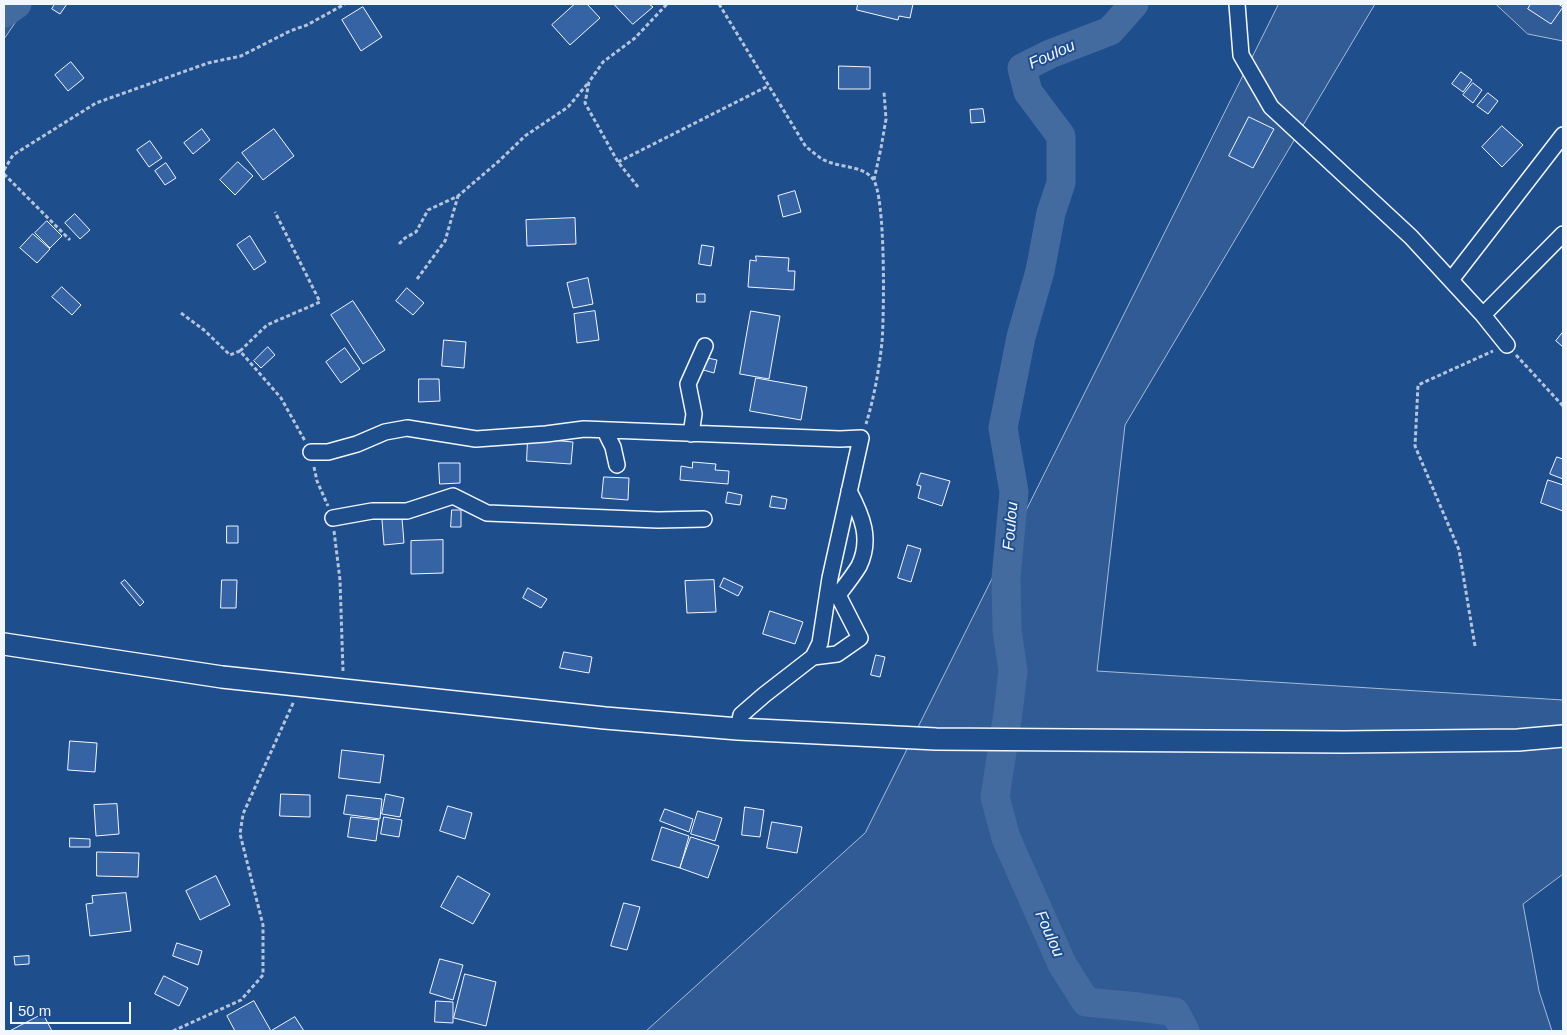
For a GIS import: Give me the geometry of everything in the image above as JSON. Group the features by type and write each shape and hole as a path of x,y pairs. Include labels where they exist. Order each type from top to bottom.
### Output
{"street":[{"path":"1237,4 1241,55 1270,107 1411,237 1483,315 1507,345"},
{"path":"1451,280 1563,134"},
{"path":"1483,315 1563,234"},
{"path":"691,434 694,414 688,384 705,346"},
{"path":"311,452 328,452 357,444 385,432 407,428 476,439 584,429 840,439 861,438 830,578 820,643 813,658"},
{"path":"605,431 613,447 617,465"},
{"path":"738,729 741,716 764,695 813,658 837,654 860,638 838,595 858,566 866,544 860,513 849,491"},
{"path":"333,518 372,511 407,511 454,496 487,512 609,519 704,520"},
{"path":"4,644 222,676 605,718 738,729 936,739 1344,742 1518,740 1563,736"}],"path":[{"path":"70,240 4,172 13,155 96,103 208,63 241,56 290,31 307,26 345,4"},
{"path":"399,244 416,232 428,210 458,196 525,136 568,107 603,62 635,38 667,4"},
{"path":"719,4 806,147 824,160 858,169 874,180"},
{"path":"589,82 585,103 618,162 638,188"},
{"path":"618,162 768,86"},
{"path":"861,438 873,401 882,341 884,247 879,194 874,180 886,119 884,92"},
{"path":"417,279 445,241 458,196"},
{"path":"181,313 204,330 230,355 240,351 267,325 320,302 275,212"},
{"path":"1475,646 1459,550 1415,446 1418,384 1507,345 1563,406"},
{"path":"240,351 281,398 311,452 317,481 333,518 340,580 342,671"},
{"path":"173,1031 241,1000 263,975 263,925 240,834 243,814 302,685"}],"shaded area":[{"path":"4,4 28,4 4,39"},
{"path":"1279,4 1375,4 1125,425 1097,671 1563,700 1563,874 1523,904 1539,991 1552,1031 646,1031 865,833"},
{"path":"1496,4 1563,4 1563,41 1528,34"}],"building":[{"path":"55,4 67,4 60,14 52,9"},
{"path":"575,4 587,4 600,18 570,45 552,25"},
{"path":"614,4 649,4 653,7 633,24"},
{"path":"858,4 913,4 910,18 899,16 898,20 857,10"},
{"path":"1531,4 1558,4 1563,7 1551,24 1528,9"},
{"path":"363,7 382,37 361,51 342,20"},
{"path":"71,62 84,78 68,91 55,75"},
{"path":"839,66 870,67 870,89 839,89"},
{"path":"1461,72 1472,80 1463,92 1452,84"},
{"path":"1473,83 1482,90 1473,103 1463,95"},
{"path":"1488,93 1498,101 1488,114 1477,106"},
{"path":"983,109 985,122 971,123 970,110"},
{"path":"1249,117 1274,129 1253,168 1229,156"},
{"path":"1502,126 1523,145 1502,167 1482,147"},
{"path":"202,129 210,140 193,154 184,143"},
{"path":"274,129 294,156 263,180 242,153"},
{"path":"150,141 162,158 149,167 137,150"},
{"path":"238,162 253,176 235,195 220,180"},
{"path":"166,163 176,178 165,185 155,171"},
{"path":"795,191 801,212 783,217 778,196"},
{"path":"75,214 90,230 80,239 65,223"},
{"path":"575,218 576,244 527,246 526,220"},
{"path":"47,221 62,236 50,248 35,233"},
{"path":"33,234 50,249 37,263 20,248"},
{"path":"250,236 266,262 254,270 237,245"},
{"path":"702,245 714,247 711,266 699,264"},
{"path":"756,256 789,258 788,271 795,271 794,290 748,287 750,260 756,261"},
{"path":"588,278 593,304 573,308 567,283"},
{"path":"62,287 81,305 72,315 52,297"},
{"path":"407,288 424,303 413,315 396,301"},
{"path":"697,294 705,294 705,302 697,302"},
{"path":"353,301 385,350 363,364 331,315"},
{"path":"595,311 599,340 577,343 574,314"},
{"path":"751,311 780,316 769,379 740,374"},
{"path":"1563,332 1563,347 1556,341"},
{"path":"444,340 466,342 464,368 442,366"},
{"path":"268,347 275,355 261,368 254,361"},
{"path":"345,348 360,369 341,383 326,362"},
{"path":"703,357 717,360 714,373 700,369"},
{"path":"756,378 807,387 801,420 750,411"},
{"path":"419,379 439,379 440,401 419,402"},
{"path":"528,438 573,442 571,464 527,461"},
{"path":"1557,457 1563,459 1563,479 1550,474"},
{"path":"693,462 716,464 715,470 729,471 728,484 680,480 681,466 692,468"},
{"path":"439,463 460,463 460,483 440,484"},
{"path":"921,473 950,481 942,506 918,498 921,486 917,485"},
{"path":"604,477 629,478 628,500 602,498"},
{"path":"1548,480 1563,485 1563,511 1541,503"},
{"path":"728,492 742,495 740,505 726,503"},
{"path":"772,496 787,499 785,509 770,507"},
{"path":"452,510 461,510 461,527 451,527"},
{"path":"402,518 404,543 384,545 382,520"},
{"path":"227,526 238,526 238,543 227,543"},
{"path":"443,540 443,573 411,574 411,541"},
{"path":"908,545 921,549 911,582 898,578"},
{"path":"724,578 743,587 738,596 720,587"},
{"path":"125,580 144,602 140,606 121,583"},
{"path":"222,580 237,580 236,608 221,608"},
{"path":"714,580 716,612 687,613 685,581"},
{"path":"528,588 547,599 541,608 523,598"},
{"path":"770,611 803,622 795,644 763,634"},
{"path":"564,652 592,657 589,673 560,668"},
{"path":"876,655 885,657 880,677 871,675"},
{"path":"70,741 97,743 95,772 68,770"},
{"path":"342,750 384,755 380,783 339,778"},
{"path":"281,794 310,795 310,817 280,816"},
{"path":"386,794 404,798 400,817 382,814"},
{"path":"347,795 382,799 380,819 344,814"},
{"path":"117,804 119,834 96,836 94,805"},
{"path":"448,806 472,813 465,839 440,831"},
{"path":"745,807 764,810 760,837 742,835"},
{"path":"665,809 693,819 689,832 660,821"},
{"path":"698,811 722,818 715,841 691,834"},
{"path":"351,817 379,820 376,841 348,837"},
{"path":"384,817 402,820 399,837 381,834"},
{"path":"772,822 802,827 797,853 767,848"},
{"path":"662,827 689,836 680,868 652,860"},
{"path":"691,837 719,846 708,878 680,868"},
{"path":"70,838 90,839 90,847 70,847"},
{"path":"97,852 139,853 138,877 97,876"},
{"path":"216,876 230,905 200,920 186,891"},
{"path":"458,876 490,894 473,924 441,907"},
{"path":"126,893 131,931 90,936 86,904 93,903 92,896"},
{"path":"624,903 640,907 627,950 611,946"},
{"path":"177,943 202,951 198,965 173,956"},
{"path":"29,956 29,964 15,965 14,957"},
{"path":"440,959 463,965 453,1000 430,993"},
{"path":"465,974 496,982 486,1026 454,1018"},
{"path":"164,976 188,988 179,1006 155,994"},
{"path":"254,1001 271,1031 235,1031 227,1016"},
{"path":"436,1001 453,1002 453,1023 435,1022"},
{"path":"43,1014 52,1031 10,1031"},
{"path":"295,1017 304,1031 271,1031"}],"waterway":[{"path":"4,13 17,4"},
{"name":"Foulou","path":"1134,4 1110,31 1050,54 1022,68 1028,92 1061,136 1061,183 1051,213 1040,271 1021,337 1003,428 1014,492 1006,578 1007,630 1013,671 995,797 1006,838 1062,964 1086,1002 1175,1012 1185,1031"}]}
